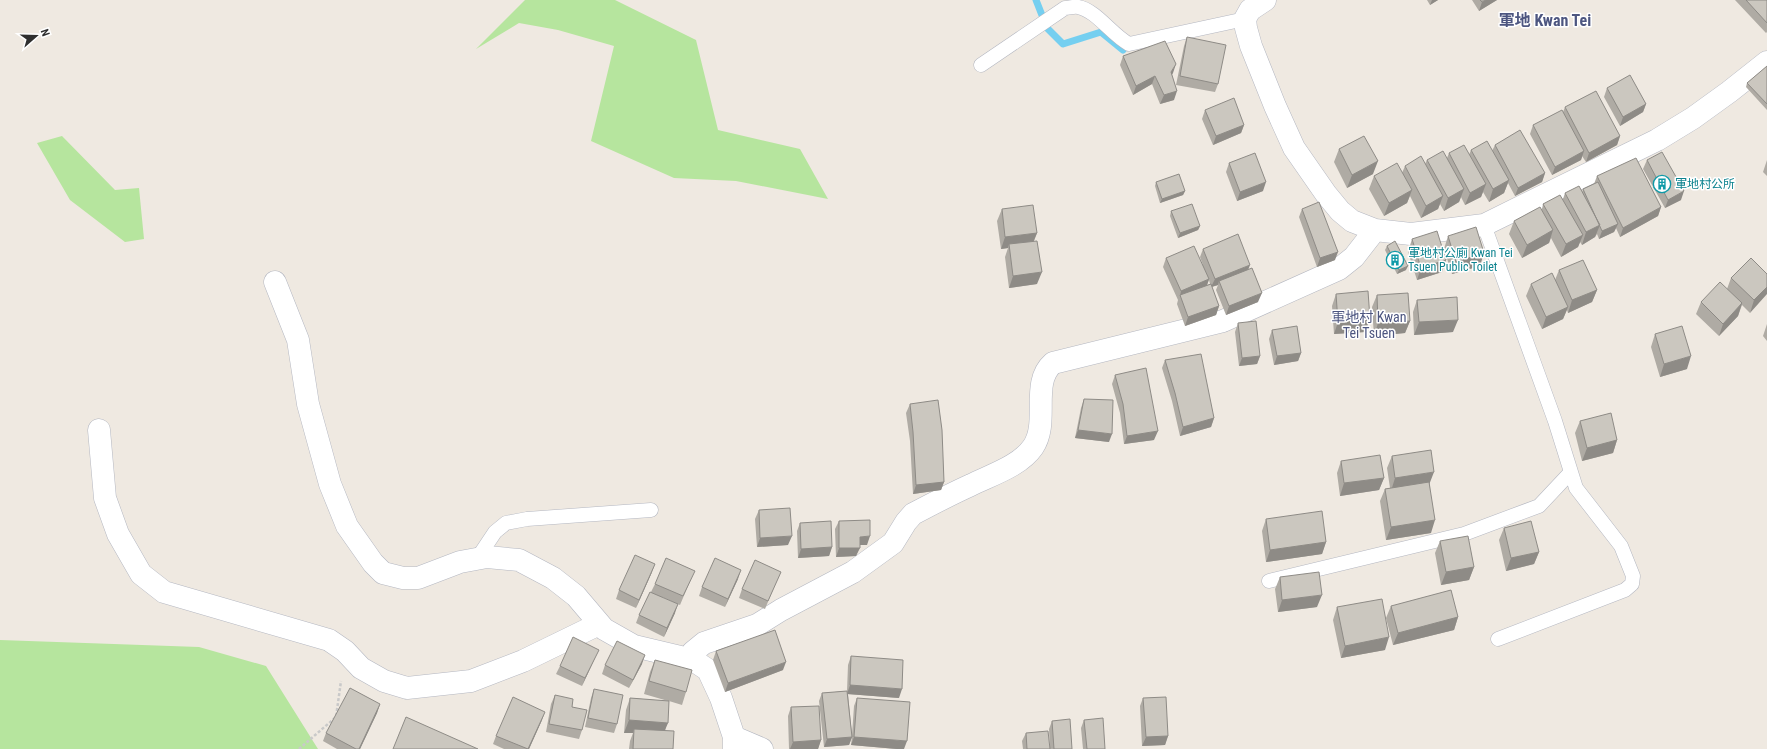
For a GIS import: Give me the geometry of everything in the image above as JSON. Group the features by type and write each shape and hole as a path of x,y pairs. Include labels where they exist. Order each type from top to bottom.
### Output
{"street":[{"path":"1265,0 1250,10 1245,19 1251,46 1294,148 1326,194 1340,211 1352,221 1375,230 1411,234 1484,225 1657,140 1705,110 1767,62"},
{"path":"693,660 694,652 704,643 757,625 781,610 853,572 893,543 906,522 913,514 1017,463 1033,447 1039,432 1042,387 1047,368 1053,362 1223,321 1339,269 1354,257 1375,230"},
{"path":"275,282 298,340 308,404 330,484 347,526 372,563 384,573 403,578 418,578 460,562 487,556 519,560 553,578 576,596 604,629 634,646 693,660 708,670 722,698 734,743 762,749"},
{"path":"99,430 104,498 118,534 141,574 164,592 329,640 345,651 361,668 384,681 407,688 471,681 523,661 599,624"}],"lane":[{"path":"980,65 1065,8 1077,6 1090,11 1120,39 1130,44 1245,19"},
{"path":"1484,225 1555,421 1570,473 1576,488 1621,546 1633,576 1632,584 1625,590 1498,639"},
{"path":"1269,581 1464,534 1539,506 1570,473"},
{"path":"477,559 494,532 506,523 527,519 651,510"}],"path":[{"path":"299,749 336,717 345,651"}],"green space":[{"path":"525,0 615,0 696,40 718,130 800,149 828,199 736,181 674,178 591,141 614,46 558,30 519,23 476,49"},
{"path":"62,136 115,190 139,188 144,239 125,242 70,200 37,143"},
{"path":"0,640 199,647 266,666 318,749 0,749"}],"building":[{"path":"1746,0 1767,0 1767,23"},
{"path":"1187,37 1226,45 1218,84 1180,76"},
{"path":"1165,41 1176,64 1171,72 1177,91 1164,95 1155,76 1136,86 1123,56"},
{"path":"1767,66 1767,104 1747,83"},
{"path":"1630,75 1646,104 1623,117 1607,88"},
{"path":"1596,91 1620,136 1589,153 1565,107"},
{"path":"1234,98 1244,125 1216,136 1205,110"},
{"path":"1562,110 1584,151 1555,167 1533,125"},
{"path":"1520,130 1545,173 1518,188 1495,145"},
{"path":"1364,136 1378,161 1352,175 1339,149"},
{"path":"1487,141 1509,180 1493,189 1471,150"},
{"path":"1464,145 1486,184 1470,193 1449,153"},
{"path":"1443,151 1464,189 1448,198 1427,160"},
{"path":"1662,152 1684,191 1668,200 1647,160"},
{"path":"1255,153 1266,182 1240,192 1229,163"},
{"path":"1421,156 1443,196 1426,206 1405,166"},
{"path":"1636,158 1661,207 1623,228 1597,176"},
{"path":"1397,163 1412,190 1389,203 1374,176"},
{"path":"1179,174 1185,191 1162,199 1156,182"},
{"path":"1598,182 1618,224 1602,231 1583,189"},
{"path":"1579,186 1600,225 1586,232 1565,193"},
{"path":"1560,195 1583,235 1566,244 1543,204"},
{"path":"1319,202 1338,252 1320,258 1302,209"},
{"path":"1192,204 1200,226 1180,233 1171,211"},
{"path":"1033,205 1037,233 1005,237 1002,209"},
{"path":"1540,207 1553,230 1527,245 1514,221"},
{"path":"1476,227 1484,253 1456,262 1448,236"},
{"path":"1437,231 1446,260 1421,268 1412,239"},
{"path":"1238,234 1250,265 1215,279 1203,249"},
{"path":"1037,241 1042,272 1013,276 1009,244"},
{"path":"1395,241 1408,266 1399,270 1387,246"},
{"path":"1194,246 1209,279 1181,291 1166,258"},
{"path":"1751,258 1767,274 1767,287 1754,300 1731,278"},
{"path":"1583,260 1597,290 1572,300 1559,270"},
{"path":"1252,268 1262,293 1229,306 1219,281"},
{"path":"1552,273 1568,307 1546,317 1531,284"},
{"path":"1720,282 1742,303 1723,324 1701,302"},
{"path":"1211,284 1219,306 1188,317 1180,295"},
{"path":"1368,291 1370,319 1338,322 1336,294"},
{"path":"1408,293 1410,321 1378,323 1377,295"},
{"path":"1457,297 1458,320 1419,322 1417,300"},
{"path":"1256,321 1260,356 1242,358 1238,323"},
{"path":"1297,326 1301,353 1277,356 1272,330"},
{"path":"1682,326 1691,356 1664,364 1655,334"},
{"path":"1201,354 1214,418 1183,427 1165,360"},
{"path":"1146,368 1158,431 1127,436 1123,404 1115,375"},
{"path":"1084,399 1113,400 1112,434 1078,430"},
{"path":"938,400 942,430 944,482 916,485 910,404"},
{"path":"1611,413 1617,440 1587,448 1580,421"},
{"path":"1431,450 1434,472 1395,478 1392,456"},
{"path":"1380,455 1384,478 1344,483 1341,461"},
{"path":"1429,482 1435,520 1391,527 1385,489"},
{"path":"790,508 792,536 760,538 759,510"},
{"path":"1322,511 1326,542 1270,550 1266,519"},
{"path":"870,520 870,536 860,537 860,548 839,548 839,521"},
{"path":"831,521 832,547 801,549 800,523"},
{"path":"1531,521 1539,552 1511,558 1504,528"},
{"path":"1468,536 1474,567 1446,572 1440,541"},
{"path":"635,555 655,564 639,600 619,590"},
{"path":"666,558 695,571 683,596 655,584"},
{"path":"715,558 741,570 728,599 702,587"},
{"path":"755,560 781,572 768,601 742,589"},
{"path":"1319,572 1322,595 1282,600 1280,577"},
{"path":"1451,590 1458,617 1398,633 1391,606"},
{"path":"650,592 678,604 667,628 639,615"},
{"path":"1382,599 1389,637 1345,646 1337,607"},
{"path":"775,630 786,662 728,683 716,651"},
{"path":"573,637 599,650 585,678 560,666"},
{"path":"617,641 645,655 633,680 605,665"},
{"path":"851,656 903,660 902,689 850,685"},
{"path":"655,660 692,670 686,692 649,681"},
{"path":"350,688 380,704 359,749 356,749 326,733"},
{"path":"594,689 623,695 617,724 588,718"},
{"path":"847,691 852,737 827,739 822,693"},
{"path":"555,695 573,699 572,707 587,710 582,730 549,724"},
{"path":"513,697 545,712 528,749 496,736"},
{"path":"1166,697 1168,736 1146,737 1143,698"},
{"path":"630,698 669,701 668,723 629,720"},
{"path":"857,698 910,702 907,741 854,737"},
{"path":"819,706 821,740 793,742 791,707"},
{"path":"406,717 478,749 393,749"},
{"path":"1103,718 1105,749 1087,749 1084,720"},
{"path":"1070,719 1072,749 1054,749 1052,721"},
{"path":"634,729 674,731 673,749 633,749"},
{"path":"1048,731 1050,749 1027,749 1026,733"}],"waterway":[{"path":"1036,0 1047,28 1063,44 1101,32 1123,50"}],"place":[{"name":"軍地村公所","path":"1662,184"},
{"name":"軍地村公廁 Kwan Tei Tsuen Public Toilet","path":"1395,260"}],"district":[{"name":"軍地 Kwan Tei","path":"1545,20"},
{"name":"軍地村 Kwan Tei Tsuen","path":"1369,326"}]}
